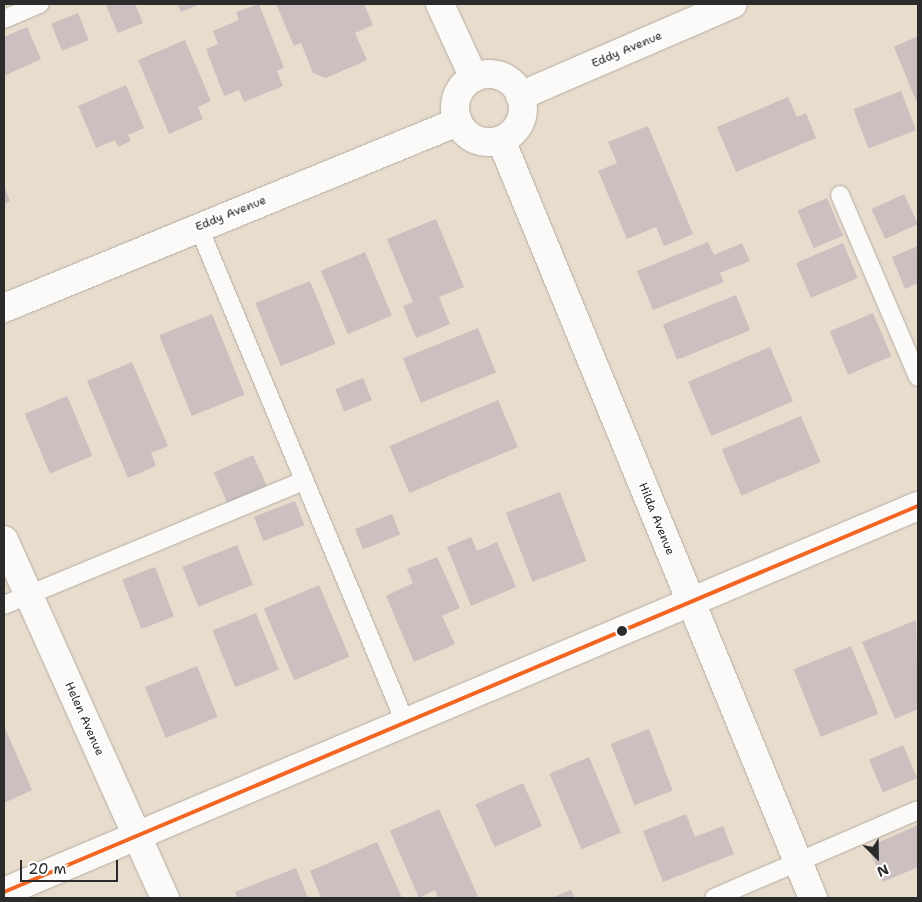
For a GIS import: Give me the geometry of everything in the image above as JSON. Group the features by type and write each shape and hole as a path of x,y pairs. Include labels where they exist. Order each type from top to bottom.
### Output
{"main road":[{"path":"440,4 474,78"},
{"name":"Eddy Avenue","path":"520,96 733,4"},
{"path":"494,75 505,78 520,96 522,118 516,128 501,140 478,140 468,135 458,122 455,106 457,96 474,78 494,75"},
{"name":"Eddy Avenue","path":"4,308 458,122"},
{"name":"Hilda Avenue","path":"501,140 813,898"},
{"path":"4,892 918,506"},
{"name":"Helen Avenue","path":"4,540 165,898"}],"lane":[{"path":"4,19 40,4"},
{"path":"840,195 918,377"},
{"path":"199,228 405,722"},
{"path":"4,605 304,481"},
{"path":"714,898 918,810"}],"building":[{"path":"112,4 135,4 143,23 118,33 106,6"},
{"path":"177,4 200,4 181,12"},
{"path":"259,4 284,68 277,71 283,86 244,102 239,90 224,96 206,49 218,44 213,31 239,20 236,12"},
{"path":"276,4 364,4 373,25 355,33 367,60 326,78 313,73 301,43 294,46"},
{"path":"78,13 89,40 62,51 51,24"},
{"path":"27,27 41,59 4,76 4,37"},
{"path":"918,36 918,100 916,101 894,47"},
{"path":"185,40 211,101 198,107 203,119 169,134 138,60"},
{"path":"126,85 144,128 128,135 131,141 118,147 115,140 96,148 78,106"},
{"path":"901,91 916,130 868,148 853,109"},
{"path":"788,97 797,117 806,113 816,138 736,172 717,127"},
{"path":"648,126 693,234 664,246 656,227 627,239 598,171 617,163 608,142"},
{"path":"4,186 10,201 4,204"},
{"path":"904,194 918,224 885,239 871,209"},
{"path":"827,198 843,236 814,248 798,211"},
{"path":"436,219 464,287 439,297 450,324 416,338 403,306 413,302 387,239"},
{"path":"708,242 714,255 742,243 750,261 720,273 724,282 653,310 637,271"},
{"path":"843,243 858,278 811,298 796,263"},
{"path":"918,246 918,283 905,289 892,257"},
{"path":"365,252 392,316 348,334 321,271"},
{"path":"310,281 335,344 281,366 255,303"},
{"path":"736,295 750,330 677,360 663,325"},
{"path":"873,313 891,356 848,375 830,331"},
{"path":"212,314 245,395 192,416 159,335"},
{"path":"478,328 496,373 421,403 403,358"},
{"path":"770,347 793,401 711,436 688,382"},
{"path":"132,362 168,446 151,453 156,466 128,478 87,381"},
{"path":"363,378 372,400 344,411 335,389"},
{"path":"67,396 92,456 50,474 25,414"},
{"path":"498,400 518,447 409,493 389,446"},
{"path":"801,416 821,462 741,496 722,450"},
{"path":"253,455 267,487 228,504 214,472"},
{"path":"560,492 587,561 532,582 506,513"},
{"path":"295,501 304,525 263,541 254,517"},
{"path":"392,514 400,534 363,549 355,529"},
{"path":"471,537 477,551 497,542 516,587 471,606 447,547"},
{"path":"237,545 253,585 198,607 182,567"},
{"path":"437,557 460,608 442,616 455,644 414,662 386,596 413,583 407,569"},
{"path":"155,567 174,616 141,629 122,580"},
{"path":"319,585 349,657 294,680 264,608"},
{"path":"256,613 279,670 235,687 212,631"},
{"path":"916,620 918,709 895,719 862,642"},
{"path":"851,646 878,714 821,737 794,669"},
{"path":"197,666 218,717 166,738 145,687"},
{"path":"4,726 32,790 4,803"},
{"path":"649,729 673,791 634,805 611,744"},
{"path":"903,745 917,778 883,793 869,759"},
{"path":"589,757 621,832 581,849 549,774"},
{"path":"523,783 542,826 495,847 475,804"},
{"path":"439,809 478,896 472,898 438,898 435,890 419,898 390,831"},
{"path":"686,814 695,837 723,826 734,854 663,882 643,831"},
{"path":"918,825 918,867 883,882 868,847"},
{"path":"377,842 402,898 321,898 310,871"},
{"path":"296,868 308,898 238,898 235,892"},
{"path":"571,890 575,898 551,898"}],"transit line":[{"path":"4,892 918,506"}]}
